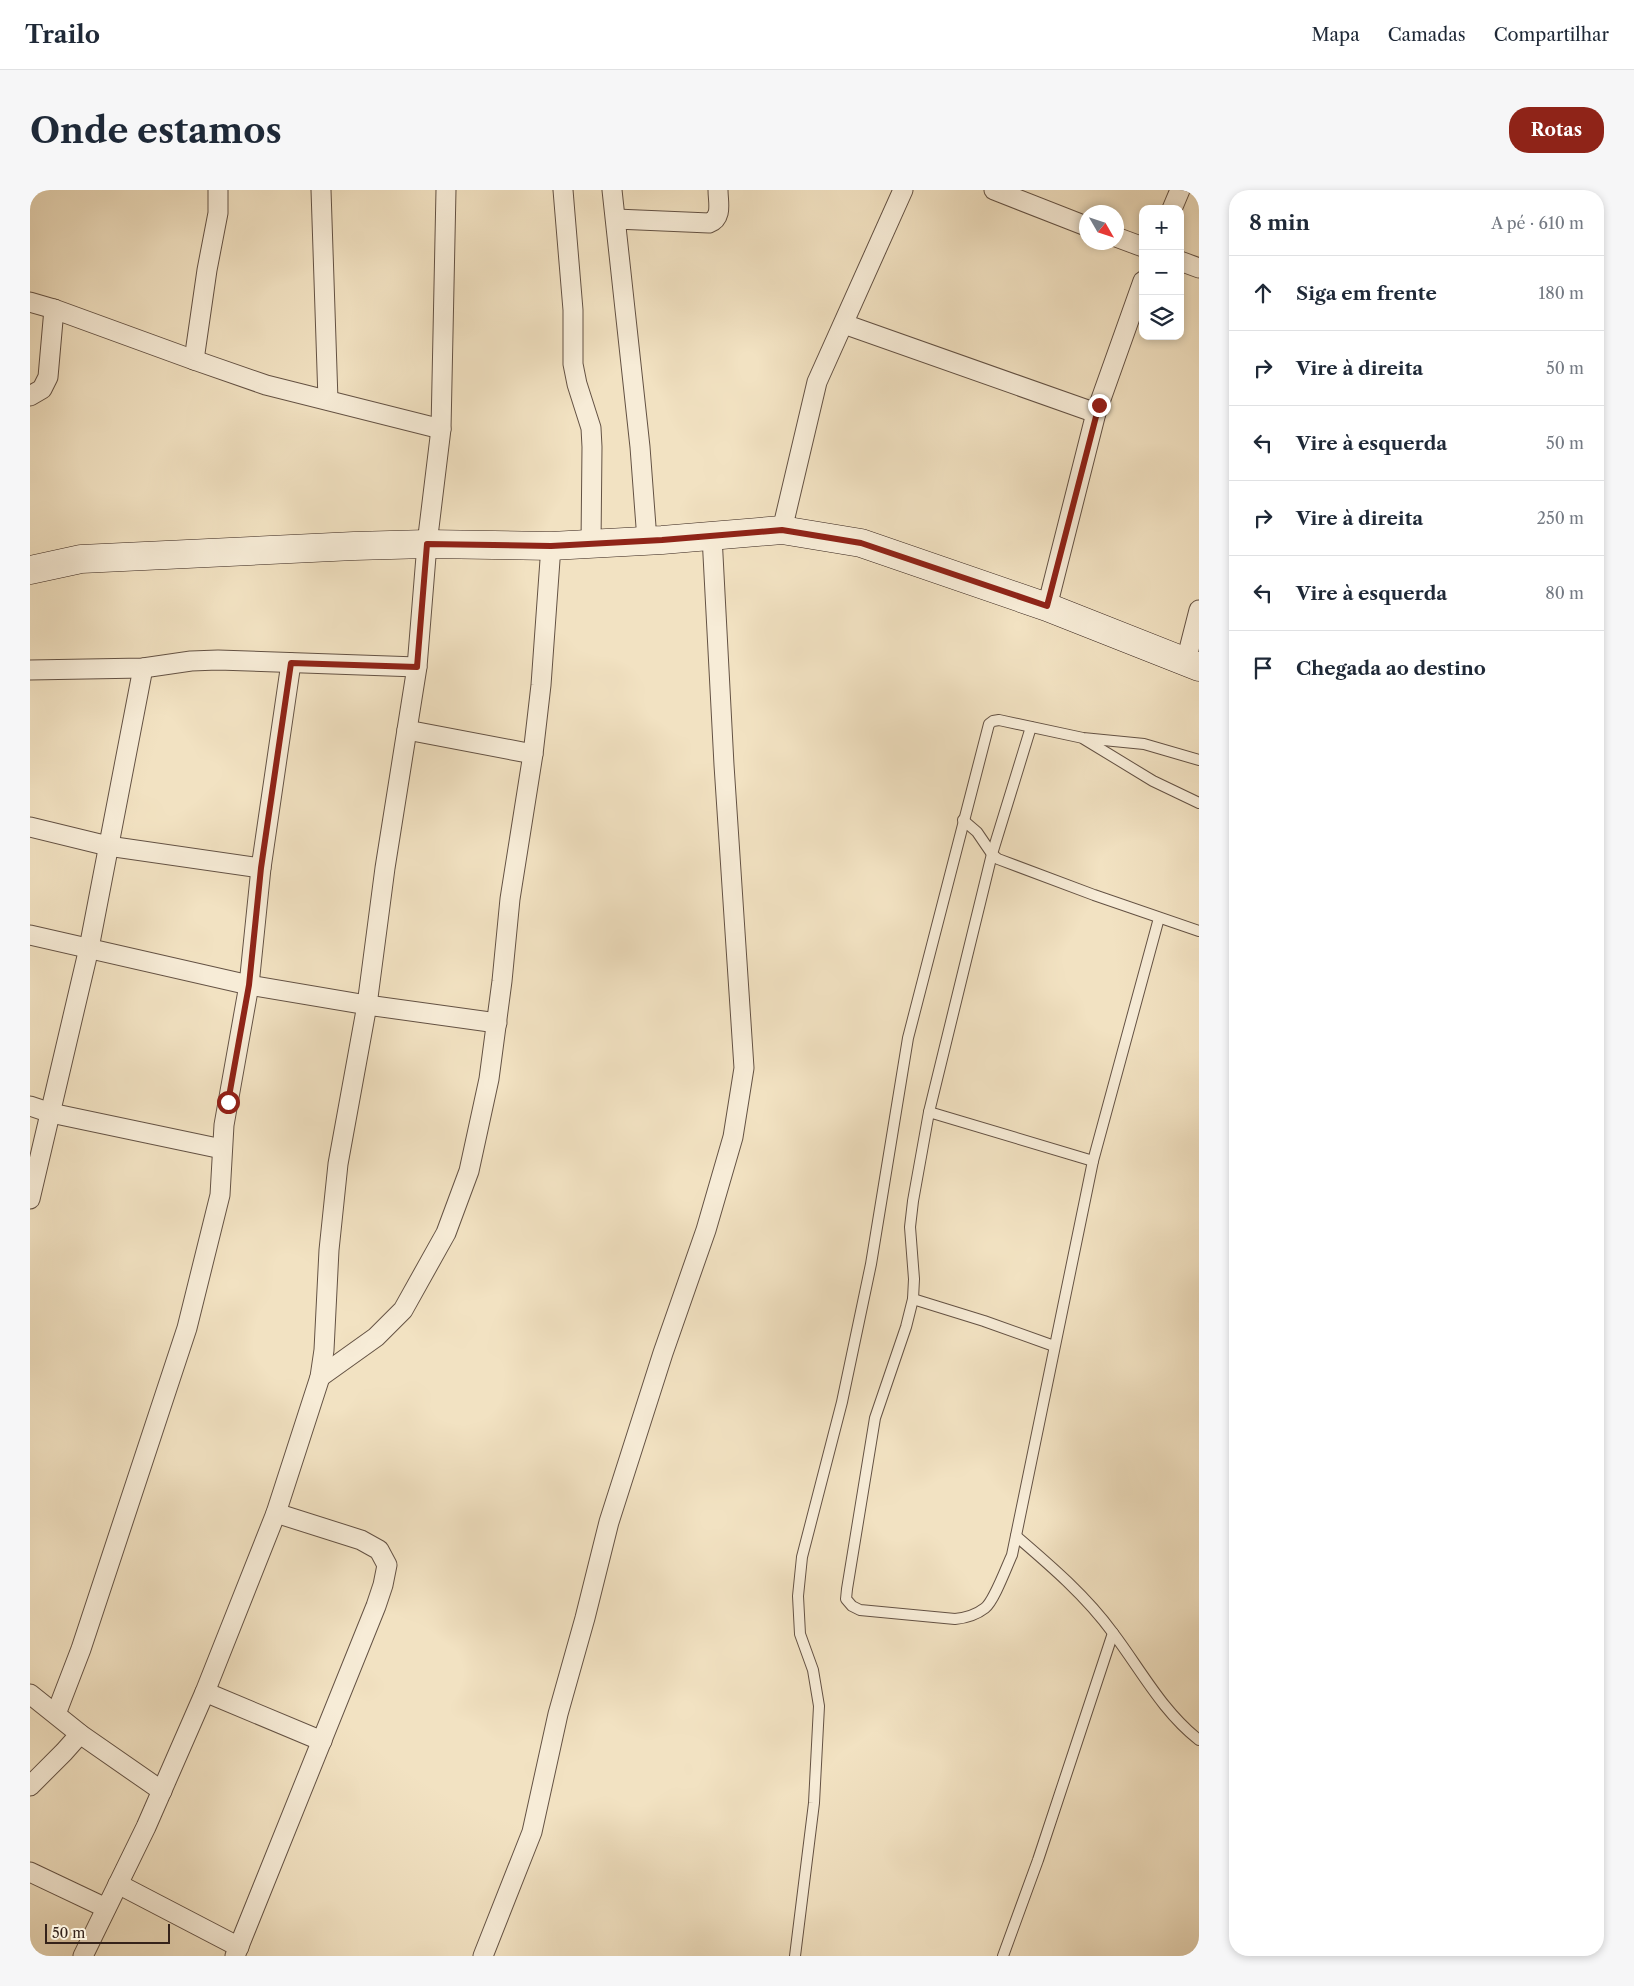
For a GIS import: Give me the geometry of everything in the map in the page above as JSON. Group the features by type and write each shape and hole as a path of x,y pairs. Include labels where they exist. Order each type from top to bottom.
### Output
{"street":[{"path":"194,360 207,270 218,213 218,190"},
{"path":"321,190 328,400"},
{"path":"83,1956 162,1791 204,1692 276,1513 320,1377 324,1350 329,1250 338,1164 367,1005 386,859 417,667 427,544 441,429 446,190"},
{"path":"563,190 574,310 573,364 577,384 591,428 592,446 618,542"},
{"path":"612,190 640,447 618,542"},
{"path":"616,219 709,223 716,220 718,215 718,190"},
{"path":"782,530 818,382 903,190"},
{"path":"994,190 1079,223"},
{"path":"1174,205 1180,190"},
{"path":"1124,240 1139,246"},
{"path":"1184,263 1199,268"},
{"path":"1047,606 1096,413 1139,292"},
{"path":"30,302 266,385 441,429"},
{"path":"30,396 42,389 48,377 54,309"},
{"path":"844,324 1096,413"},
{"path":"30,570 81,559 427,544 551,546 782,530 861,543 1047,606 1192,664 1199,610"},
{"path":"483,1956 532,1832 558,1714 609,1522 663,1353 706,1230 733,1137 741,1093 743,1060 712,536"},
{"path":"320,1377 376,1337 402,1310 446,1233 469,1171 489,1079 510,899 533,754 541,684 551,546"},
{"path":"30,670 143,668 209,660 417,667"},
{"path":"56,1714 81,1649 187,1328 220,1195 222,1150 228,1102 249,985 261,868 291,663"},
{"path":"30,1199 89,948 143,668"},
{"path":"407,730 533,754"},
{"path":"30,827 108,846 261,868"},
{"path":"30,935 249,985 367,1005 497,1023"},
{"path":"30,1106 51,1113 222,1150"},
{"path":"118,1884 237,1952 376,1606 387,1564 380,1550 361,1540 276,1513"},
{"path":"204,1692 322,1741"},
{"path":"30,1694 80,1734 162,1791"},
{"path":"30,1786 80,1734"},
{"path":"30,1872 106,1908"}],"lane":[{"path":"795,1956 814,1803 819,1706 813,1670 800,1634 798,1596 802,1557 842,1402 871,1264 908,1038 989,724 999,720 1083,738 1144,744 1199,760"},
{"path":"1031,727 992,854 929,1112 910,1227 914,1279 913,1299 906,1327 874,1418 846,1589 846,1599 852,1606 860,1610 967,1618 986,1608 1012,1555 1093,1161 1159,918"},
{"path":"1083,738 1153,781 1199,802"},
{"path":"963,820 978,832 992,854 1009,864 1199,931"},
{"path":"929,1112 1093,1161"},
{"path":"913,1299 984,1321 1054,1346"},
{"path":"1016,1536 1064,1578 1113,1633 1164,1706 1199,1740"},
{"path":"1003,1956 1038,1860 1113,1633"}],"route":[{"path":"228,1102 249,985 261,868 291,663 417,667 427,544 551,546 662,540 782,530 861,543 1047,606 1099,405"}]}
